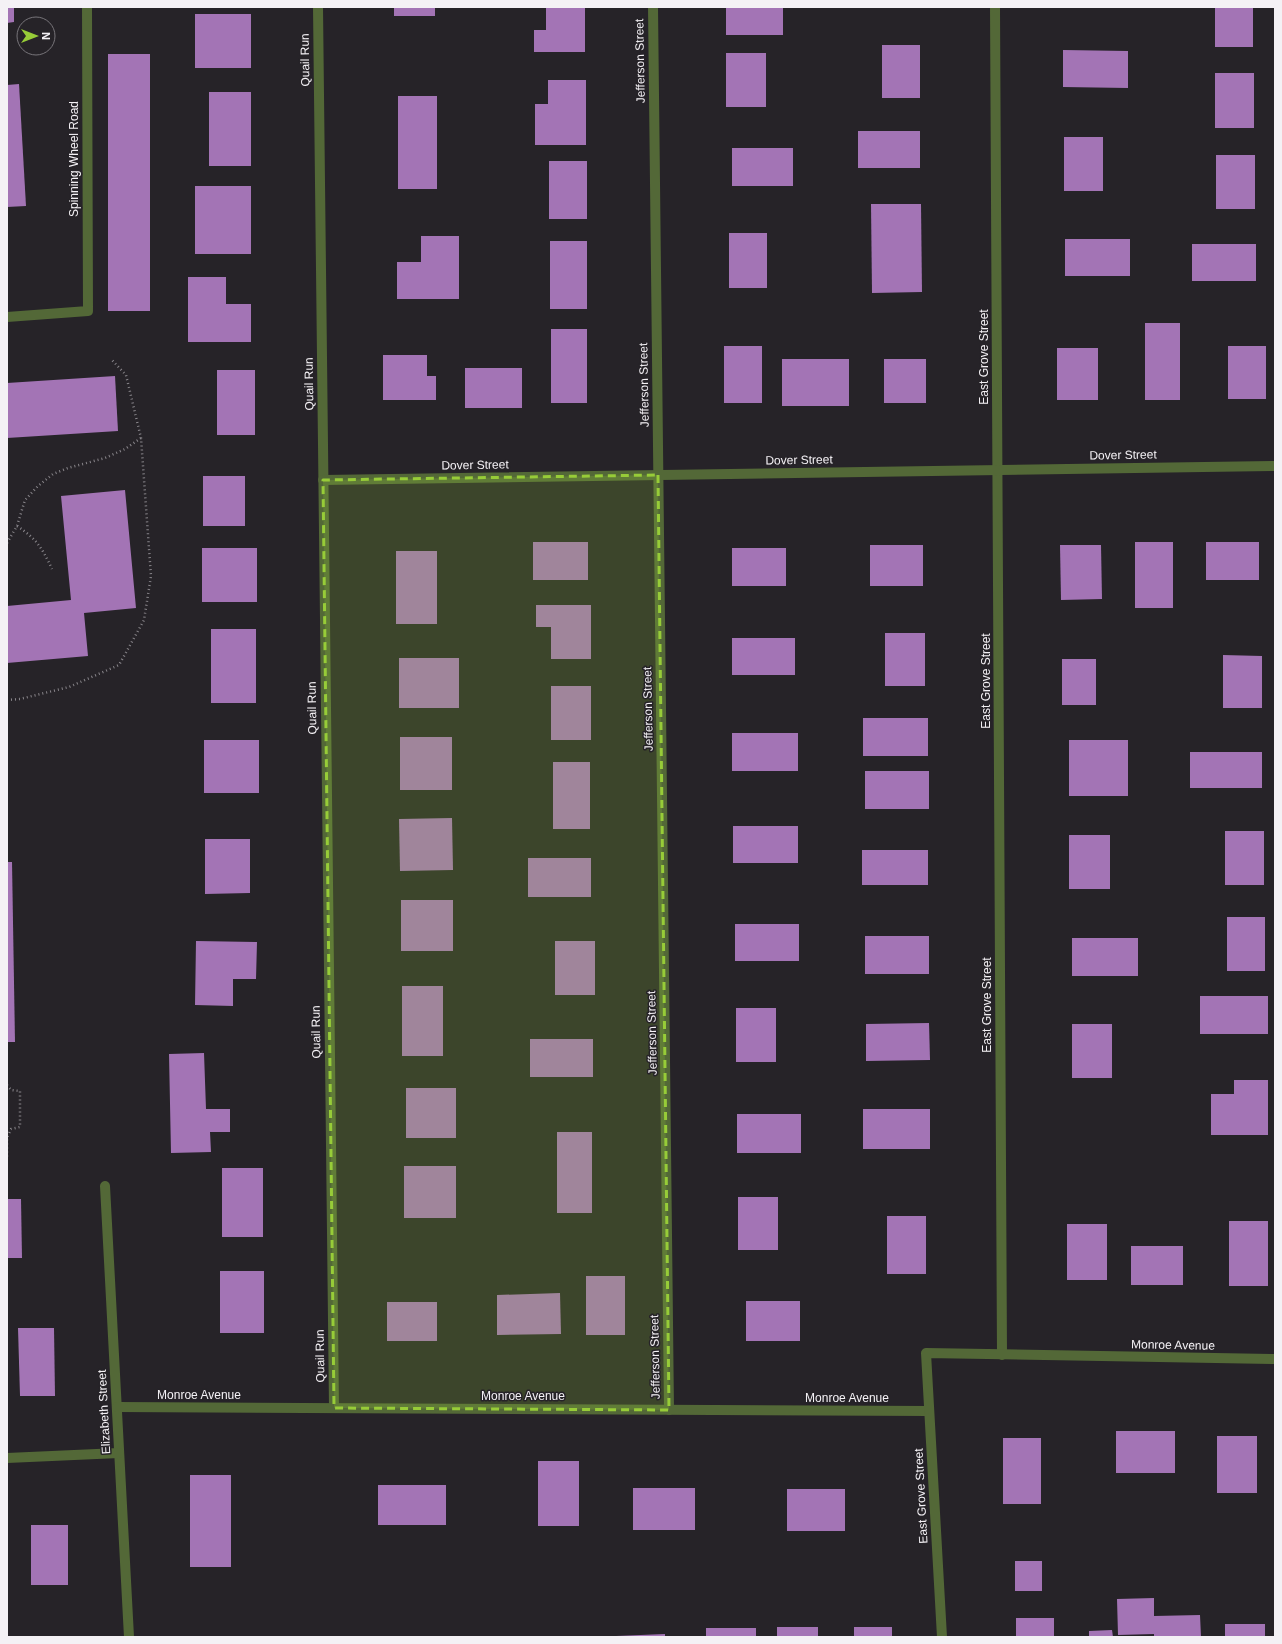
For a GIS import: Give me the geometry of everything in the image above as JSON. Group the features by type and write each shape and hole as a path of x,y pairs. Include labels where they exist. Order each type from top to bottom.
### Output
{"street":[{"name":"Spinning Wheel Road","path":"7,318 88,311 87,7"},
{"name":"Quail Run","path":"318,7 334,1408"},
{"name":"Jefferson Street","path":"653,7 669,1410"},
{"name":"East Grove Street","path":"995,7 1002,1355"},
{"name":"Dover Street","path":"323,480 1275,466"},
{"name":"Elizabeth Street","path":"105,1186 129,1637"},
{"name":"East Grove Street","path":"926,1353 942,1637"},
{"name":"Monroe Avenue","path":"926,1353 1275,1360"},
{"name":"Monroe Avenue","path":"117,1407 929,1411"},
{"path":"7,1458 119,1453"}],"path":[{"path":"7,700 20,699 69,687 119,665 144,620 151,576 141,438 126,375 111,359"},
{"path":"7,543 17,526 25,500 38,486 53,474 68,468 105,458 126,448 141,438"},
{"path":"17,526 32,536 43,550 52,569"},
{"path":"7,1085 11,1090 20,1091 20,1127 11,1130 7,1138 7,1157"}],"highlighted area":[{"path":"658,475 669,1410 334,1408 323,480"}],"building":[{"path":"7,7 14,7 14,22 7,23"},
{"path":"394,7 435,7 435,16 394,16"},
{"path":"546,7 585,7 585,52 534,52 534,30 546,30"},
{"path":"726,7 783,7 783,35 726,35"},
{"path":"1215,7 1253,7 1253,47 1215,47"},
{"path":"195,14 251,14 251,68 195,68"},
{"path":"882,45 920,45 920,98 882,98"},
{"path":"1063,50 1128,51 1128,88 1063,87"},
{"path":"726,53 766,53 766,107 726,107"},
{"path":"108,54 150,54 150,311 108,311"},
{"path":"1215,73 1254,73 1254,128 1215,128"},
{"path":"548,80 586,80 586,145 535,145 535,104 548,104"},
{"path":"19,84 26,206 7,207 7,85"},
{"path":"209,92 251,92 251,166 209,166"},
{"path":"398,96 437,96 437,189 398,189"},
{"path":"858,131 920,131 920,168 858,168"},
{"path":"1064,137 1103,137 1103,191 1064,191"},
{"path":"732,148 793,148 793,186 732,186"},
{"path":"1216,155 1255,155 1255,209 1216,209"},
{"path":"549,161 587,161 587,219 549,219"},
{"path":"195,186 251,186 251,254 195,254"},
{"path":"871,204 921,204 922,292 872,293"},
{"path":"729,233 767,233 767,288 729,288"},
{"path":"421,236 459,236 459,299 397,299 397,262 421,262"},
{"path":"1065,239 1130,239 1130,276 1065,276"},
{"path":"550,241 587,241 587,309 550,309"},
{"path":"1192,244 1256,244 1256,281 1192,281"},
{"path":"188,277 226,277 226,304 251,304 251,342 188,342"},
{"path":"1145,323 1180,323 1180,400 1145,400"},
{"path":"551,329 587,329 587,403 551,403"},
{"path":"724,346 762,346 762,403 724,403"},
{"path":"1228,346 1266,346 1266,399 1228,399"},
{"path":"1057,348 1098,348 1098,400 1057,400"},
{"path":"383,355 427,355 427,376 436,376 436,400 383,400"},
{"path":"782,359 849,359 849,406 782,406"},
{"path":"884,359 926,359 926,403 884,403"},
{"path":"465,368 522,368 522,408 465,408"},
{"path":"217,370 255,370 255,435 217,435"},
{"path":"115,376 118,431 7,438 7,383"},
{"path":"203,476 245,476 245,526 203,526"},
{"path":"125,490 136,608 84,613 88,656 7,663 7,606 71,600 61,496"},
{"path":"533,542 588,542 588,580 533,580"},
{"path":"1135,542 1173,542 1173,608 1135,608"},
{"path":"1206,542 1259,542 1259,580 1206,580"},
{"path":"870,545 923,545 923,586 870,586"},
{"path":"1060,545 1101,545 1102,599 1061,600"},
{"path":"202,548 257,548 257,602 202,602"},
{"path":"732,548 786,548 786,586 732,586"},
{"path":"396,551 437,551 437,624 396,624"},
{"path":"536,605 591,605 591,659 551,659 551,627 536,627"},
{"path":"211,629 256,629 256,703 211,703"},
{"path":"885,633 925,633 925,686 885,686"},
{"path":"732,638 795,638 795,675 732,675"},
{"path":"1223,655 1262,656 1262,708 1223,708"},
{"path":"399,658 459,658 459,708 399,708"},
{"path":"1062,659 1096,659 1096,705 1062,705"},
{"path":"551,686 591,686 591,740 551,740"},
{"path":"863,718 928,718 928,756 863,756"},
{"path":"732,733 798,733 798,771 732,771"},
{"path":"400,737 452,737 452,790 400,790"},
{"path":"204,740 259,740 259,793 204,793"},
{"path":"1069,740 1128,740 1128,796 1069,796"},
{"path":"1190,752 1262,752 1262,788 1190,788"},
{"path":"553,762 590,762 590,829 553,829"},
{"path":"865,771 929,771 929,809 865,809"},
{"path":"452,818 453,870 400,871 399,819"},
{"path":"733,826 798,826 798,863 733,863"},
{"path":"1225,831 1264,831 1264,885 1225,885"},
{"path":"1069,835 1110,835 1110,889 1069,889"},
{"path":"205,839 250,839 250,893 205,894"},
{"path":"862,850 928,850 928,885 862,885"},
{"path":"528,858 591,858 591,897 528,897"},
{"path":"7,862 12,862 15,1042 7,1042"},
{"path":"401,900 453,900 453,951 401,951"},
{"path":"1227,917 1265,917 1265,971 1227,971"},
{"path":"735,924 799,924 799,961 735,961"},
{"path":"865,936 929,936 929,974 865,974"},
{"path":"1072,938 1138,938 1138,976 1072,976"},
{"path":"196,941 257,942 256,979 233,979 233,1006 195,1005"},
{"path":"555,941 595,941 595,995 555,995"},
{"path":"402,986 443,986 443,1056 402,1056"},
{"path":"1200,996 1268,996 1268,1034 1200,1034"},
{"path":"736,1008 776,1008 776,1062 736,1062"},
{"path":"929,1023 930,1060 866,1061 866,1024"},
{"path":"1072,1024 1112,1024 1112,1078 1072,1078"},
{"path":"530,1039 593,1039 593,1077 530,1077"},
{"path":"204,1053 206,1109 230,1109 230,1132 210,1132 211,1152 171,1153 169,1054"},
{"path":"1234,1080 1268,1080 1268,1135 1211,1135 1211,1094 1234,1094"},
{"path":"406,1088 456,1088 456,1138 406,1138"},
{"path":"863,1109 930,1109 930,1149 863,1149"},
{"path":"737,1114 801,1114 801,1153 737,1153"},
{"path":"557,1132 592,1132 592,1213 557,1213"},
{"path":"404,1166 456,1166 456,1218 404,1218"},
{"path":"222,1168 263,1168 263,1237 222,1237"},
{"path":"738,1197 778,1197 778,1250 738,1250"},
{"path":"7,1199 21,1199 22,1258 7,1258"},
{"path":"887,1216 926,1216 926,1274 887,1274"},
{"path":"1229,1221 1268,1221 1268,1286 1229,1286"},
{"path":"1067,1224 1107,1224 1107,1280 1067,1280"},
{"path":"1131,1246 1183,1246 1183,1285 1131,1285"},
{"path":"220,1271 264,1271 264,1333 220,1333"},
{"path":"586,1276 625,1276 625,1335 586,1335"},
{"path":"560,1293 561,1334 497,1335 497,1295"},
{"path":"746,1301 800,1301 800,1341 746,1341"},
{"path":"387,1302 437,1302 437,1341 387,1341"},
{"path":"18,1328 54,1328 55,1396 20,1396"},
{"path":"1116,1431 1175,1431 1175,1473 1116,1473"},
{"path":"1217,1436 1257,1436 1257,1493 1217,1493"},
{"path":"1003,1438 1041,1438 1041,1504 1003,1504"},
{"path":"538,1461 579,1461 579,1526 538,1526"},
{"path":"190,1475 231,1475 231,1567 190,1567"},
{"path":"378,1485 446,1485 446,1525 378,1525"},
{"path":"633,1488 695,1488 695,1530 633,1530"},
{"path":"787,1489 845,1489 845,1531 787,1531"},
{"path":"31,1525 68,1525 68,1585 31,1585"},
{"path":"1015,1561 1042,1561 1042,1591 1015,1591"},
{"path":"1154,1598 1154,1616 1200,1615 1201,1637 1154,1637 1154,1634 1118,1635 1117,1599"},
{"path":"1016,1618 1054,1618 1054,1637 1016,1637"},
{"path":"1225,1624 1265,1624 1265,1637 1225,1637"},
{"path":"777,1627 818,1627 818,1637 777,1637"},
{"path":"854,1627 892,1627 892,1637 854,1637"},
{"path":"706,1628 756,1628 756,1637 706,1637"},
{"path":"1112,1630 1113,1637 1089,1637 1089,1631"},
{"path":"665,1634 665,1637 616,1636"}]}
